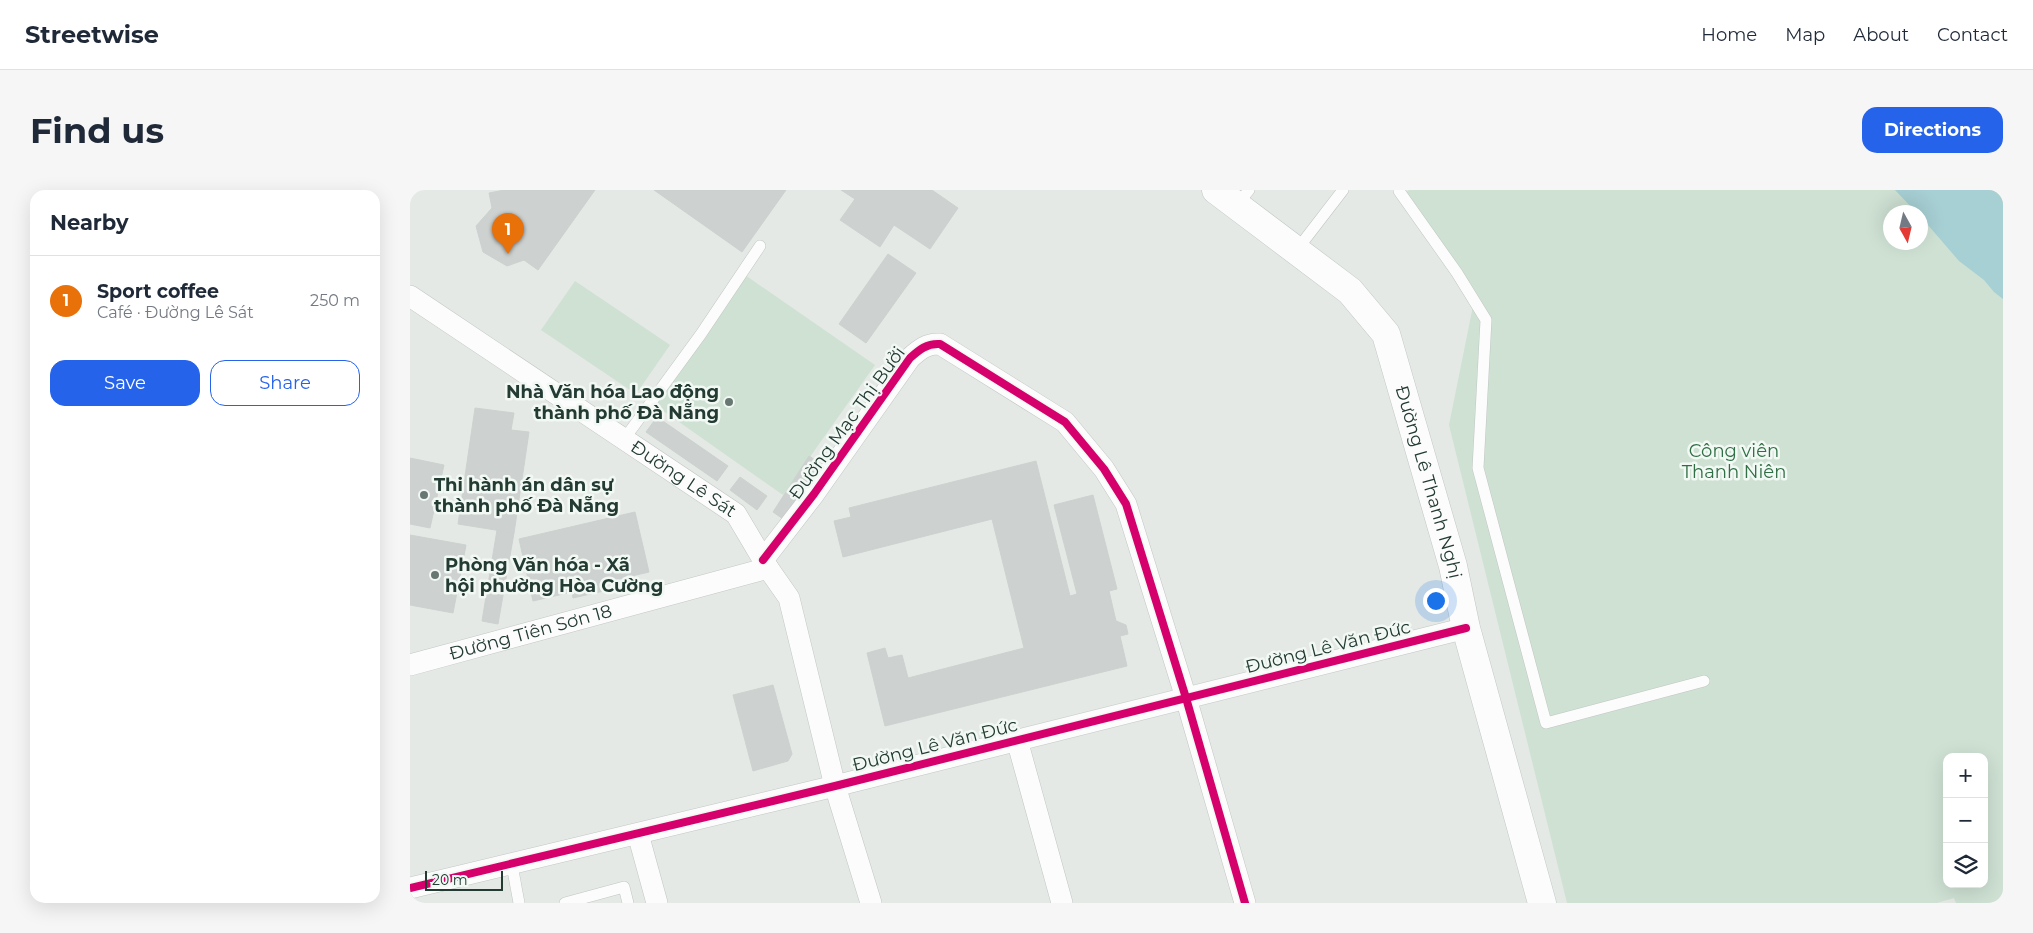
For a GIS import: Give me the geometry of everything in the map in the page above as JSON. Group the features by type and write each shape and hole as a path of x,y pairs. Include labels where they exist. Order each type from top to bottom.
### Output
{"main road":[{"name":"Đường Lê Thanh Nghị","path":"1234,195 1296,251 1350,291 1386,334 1453,566 1466,628 1542,903"}],"street":[{"name":"Đường Lê Sát","path":"410,296 736,514 765,564 790,598 835,786 871,903"},
{"name":"Đường Mạc Thị Bưởi","path":"765,564 910,358 924,347 940,344 1065,422 1104,469 1126,504 1186,698 1245,903"},
{"name":"Đường Tiên Sơn 18","path":"410,665 765,564"},
{"name":"Đường Lê Văn Đức","path":"412,893 512,865 1466,628"},
{"path":"1017,740 1062,903"},
{"path":"638,834 657,903"}],"lane":[{"path":"1296,251 1344,190"},
{"path":"1399,191 1457,273 1486,320 1478,468 1546,723 1704,682"},
{"path":"625,438 701,334 760,246"},
{"path":"512,865 519,903"},
{"path":"565,903 624,887 628,903"}],"green space":[{"name":"Công viên Thanh Niên","path":"1409,190 2003,190 2003,903 1956,903 1954,898 1937,903 1567,903 1449,425 1474,301 1400,197"},
{"path":"745,275 875,365 783,495 655,405"},
{"path":"575,281 670,345 636,394 541,330"}],"water":[{"path":"1895,190 2003,190 2003,299 1984,280 1959,261 1928,225 1928,205 1909,205"}],"building":[{"path":"504,190 595,190 538,270 524,260 507,266 483,252 476,226 492,208 489,193"},
{"path":"654,190 786,190 742,252"},
{"path":"841,190 932,190 958,208 930,249 894,225 880,247 840,220 855,199"},
{"path":"888,254 916,273 866,343 839,324"},
{"path":"475,408 514,413 511,430 529,432 514,533 458,524"},
{"path":"657,417 728,466 717,481 646,432"},
{"path":"809,456 823,465 786,521 773,512"},
{"name":"Thi hành án dân sự thành phố Đà Nẵng","path":"410,458 444,465 430,528 410,524"},
{"path":"1036,461 1070,596 1077,594 1054,505 1093,495 1117,589 1109,591 1116,621 1126,625 1128,634 1120,636 1127,666 885,726 867,653 885,648 888,658 902,655 908,678 1024,648 992,519 843,557 834,521 851,517 849,508"},
{"path":"740,477 767,496 757,510 730,490"},
{"path":"635,512 649,572 606,582 608,590 573,598 572,592 533,601 519,539"},
{"path":"497,530 514,533 498,624 482,621"},
{"name":"Phòng Văn hóa - Xã hội phường Hòa Cường","path":"410,535 466,545 453,613 410,605"},
{"path":"773,685 792,754 788,761 753,771 733,695"}],"cycle path":[{"path":"763,560 814,494 910,358 927,346 940,344 1065,422 1104,469 1126,504 1186,698 1245,903"},
{"path":"410,888 835,786 1466,628"}],"place":[{"name":"Sport coffee","path":"508,254"},
{"name":"Nhà Văn hóa Lao động thành phố Đà Nẵng","path":"729,402"},
{"name":"Thi hành án dân sự thành phố Đà Nẵng","path":"424,495"},
{"name":"Phòng Văn hóa - Xã hội phường Hòa Cường","path":"435,575"}]}
